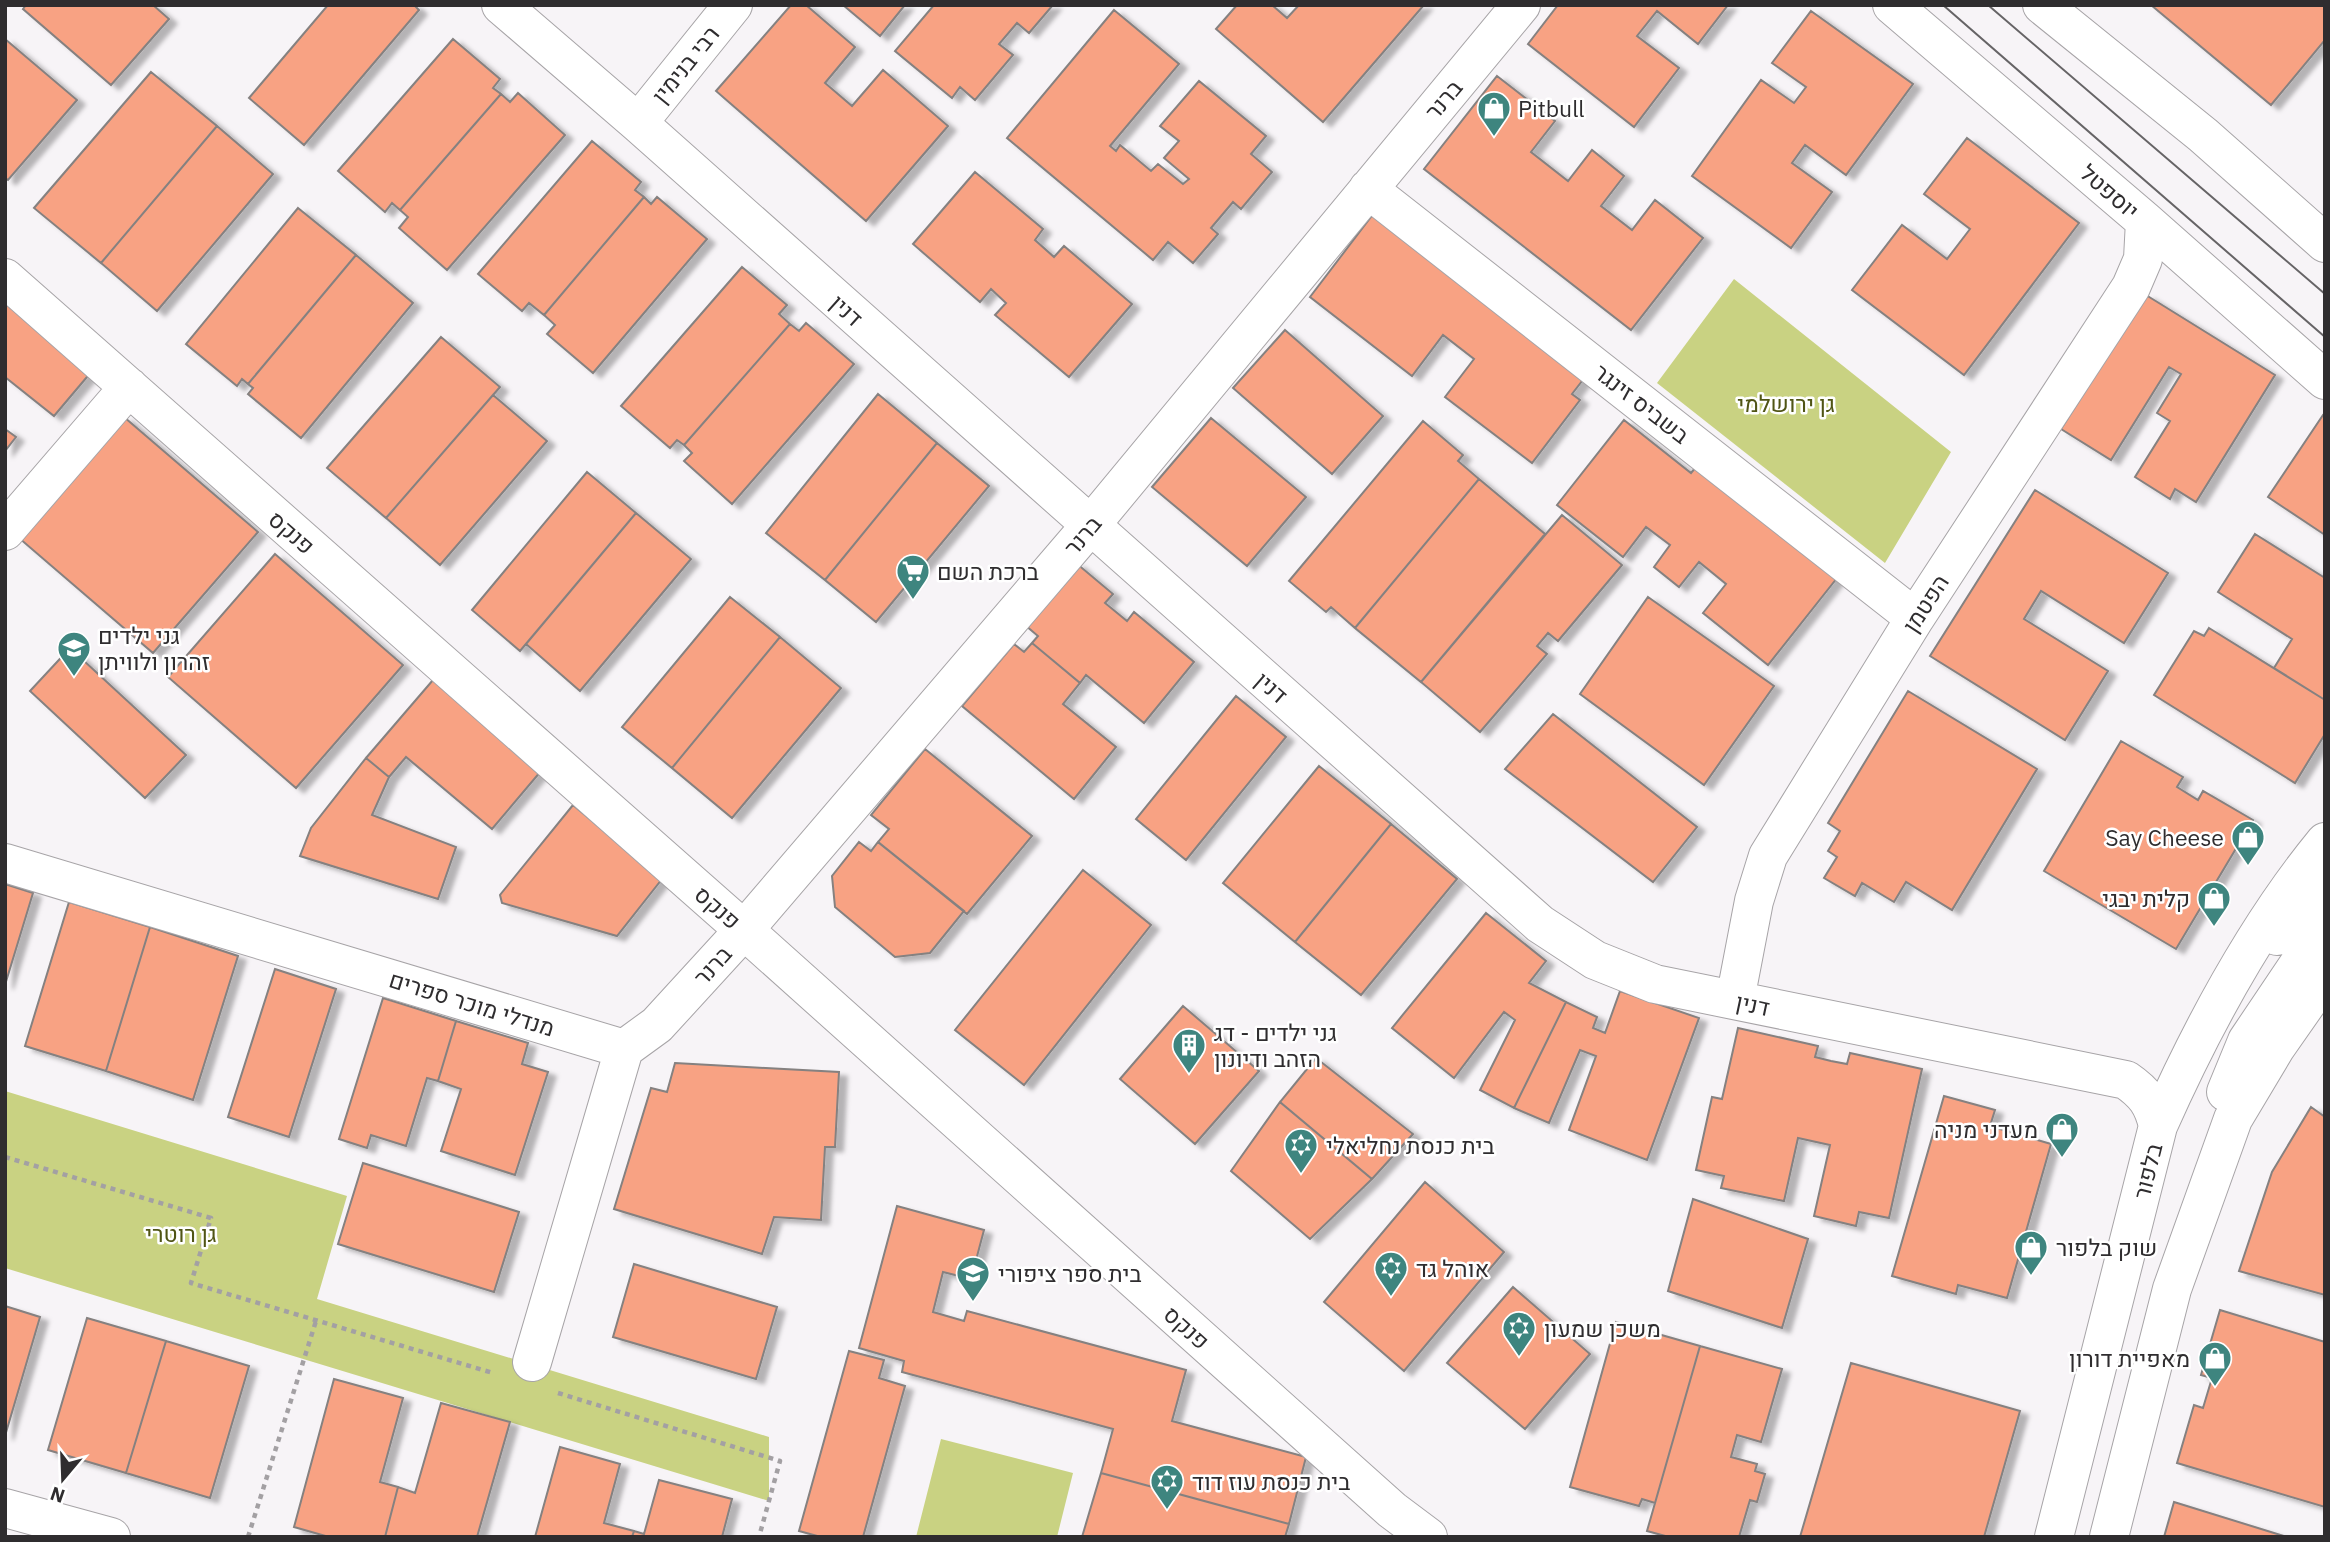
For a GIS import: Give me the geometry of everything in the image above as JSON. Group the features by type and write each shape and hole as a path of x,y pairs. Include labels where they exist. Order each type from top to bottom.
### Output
{"street":[{"name":"דנין","path":"501,5 638,123 1089,527 1540,924 1595,960 1655,984 2126,1080 2143,1091 2154,1107 2158,1126"},
{"name":"רבי בנימין","path":"638,123 733,5"},
{"name":"ברנר","path":"624,1049 657,1025 744,930 1089,527 1521,5"},
{"name":"יוספטל","path":"1892,5 2145,221 2325,380"},
{"path":"2042,5 2203,135 2325,243"},
{"name":"בשביס זינגר","path":"1368,189 1915,618"},
{"name":"הפטמן","path":"1735,1000 1754,901 1769,856 1915,618 2130,287 2143,259 2145,221"},
{"name":"פנקס","path":"5,278 744,930 1392,1510 1428,1537"},
{"path":"5,531 129,387"},
{"name":"בלפור","path":"2054,1537 2158,1126 2176,1086 2240,967 2287,891 2325,842"},
{"name":"מנדלי מוכר ספרים","path":"5,863 624,1049"},
{"path":"2240,967 2278,935 2325,887"},
{"path":"2207,1193 2210,1137 2247,1041 2325,925"},
{"path":"2109,1537 2172,1289 2233,1119 2276,1047 2325,977"},
{"path":"527,1376 624,1049"},
{"path":"5,1508 111,1537"}],"path":[{"path":"5,1157 211,1217 191,1283 316,1320 527,1376 780,1461 759,1537"},
{"path":"248,1537 316,1320"}],"green space":[{"name":"גן ירושלמי","path":"1734,279 1951,452 1885,563 1657,383"},
{"name":"גן רוטרי","path":"5,1091 347,1196 317,1299 769,1437 769,1501 5,1268"},
{"path":"941,1439 1073,1473 1057,1537 916,1537"}],"building":[{"path":"26,5 153,5 169,19 111,85 23,9"},
{"path":"328,5 414,5 419,10 304,145 249,98"},
{"path":"791,5 806,5 855,47 825,83 852,106 883,70 948,126 866,221 716,91"},
{"path":"843,5 905,5 880,36"},
{"path":"934,5 1053,5 1029,33 1017,23 999,44 1013,55 975,100 960,87 952,98 895,51"},
{"path":"1237,5 1272,5 1287,18 1299,5 1424,5 1323,122 1216,29"},
{"path":"1558,5 1728,5 1698,44 1657,11 1637,36 1679,68 1634,127 1528,44"},
{"path":"2151,5 2325,5 2325,40 2271,105"},
{"path":"1114,10 1179,64 1110,146 1116,151 1120,145 1151,171 1158,164 1183,184 1189,179 1164,158 1179,141 1160,126 1199,81 1266,136 1251,154 1272,172 1241,209 1233,202 1211,228 1218,234 1193,263 1168,242 1153,260 1007,138"},
{"path":"1811,11 1913,84 1846,175 1805,145 1792,163 1832,192 1791,248 1692,176 1761,80 1794,103 1806,87 1772,63"},
{"path":"5,39 77,100 8,180 5,178"},
{"path":"453,39 500,79 493,88 501,94 400,210 392,203 385,212 338,171"},
{"path":"151,72 217,126 101,263 34,208"},
{"path":"1497,76 1555,121 1531,152 1568,181 1592,150 1624,176 1601,206 1632,230 1655,200 1703,238 1631,330 1424,169"},
{"path":"518,93 565,135 447,270 399,228 408,217 400,210 501,94 510,102"},
{"path":"217,126 273,174 157,311 101,263"},
{"path":"1967,138 2079,223 1964,375 1852,290 1902,225 1947,259 1970,229 1924,194"},
{"path":"592,141 641,182 635,190 644,197 544,315 529,303 522,311 478,274"},
{"path":"975,172 1043,229 1035,240 1054,257 1064,246 1132,304 1069,377 995,315 1006,303 991,289 980,302 913,244"},
{"path":"644,197 651,204 657,197 707,239 593,373 547,334 555,325 544,315"},
{"path":"298,208 356,255 248,384 242,379 237,386 186,344"},
{"path":"1377,209 1589,372 1572,394 1580,400 1532,463 1445,397 1474,359 1443,335 1412,376 1310,297"},
{"path":"356,255 413,303 301,438 248,394 253,388 248,384"},
{"path":"742,267 787,305 779,314 790,324 684,445 677,440 670,448 621,406"},
{"path":"2146,295 2275,375 2196,502 2175,489 2170,499 2135,477 2170,421 2157,413 2181,374 2169,367 2111,460 2061,429"},
{"path":"5,298 92,371 54,416 5,377"},
{"path":"806,323 854,364 732,504 684,461 692,453 684,445 790,324 799,331"},
{"path":"1285,330 1383,416 1332,474 1233,388"},
{"path":"441,337 500,387 386,518 327,468"},
{"path":"878,394 937,443 825,580 766,533"},
{"path":"493,395 547,441 440,565 386,518"},
{"path":"2323,415 2325,416 2325,535 2268,497"},
{"path":"124,417 258,532 153,653 19,538"},
{"path":"1211,418 1306,497 1247,566 1152,487"},
{"path":"1624,420 1691,473 1696,467 1837,578 1768,665 1703,613 1726,584 1699,562 1679,587 1654,567 1670,545 1646,527 1623,557 1557,505"},
{"path":"1423,421 1463,455 1458,461 1479,479 1355,628 1331,607 1326,612 1289,581"},
{"path":"5,429 16,437 5,451"},
{"path":"937,443 989,486 876,622 825,580"},
{"path":"587,472 636,513 520,651 472,610"},
{"path":"1479,479 1545,534 1421,682 1355,628"},
{"path":"2035,490 2168,573 2124,643 2041,591 2024,619 2108,671 2065,740 1930,656"},
{"path":"636,513 691,559 580,691 526,644"},
{"path":"1562,515 1622,565 1558,641 1548,633 1537,646 1547,654 1480,732 1421,682"},
{"path":"2255,534 2325,578 2325,700 2274,668 2292,639 2218,592"},
{"path":"275,554 403,665 296,788 168,677"},
{"path":"1076,563 1113,594 1105,603 1127,621 1134,612 1194,662 1144,723 1086,675 1080,683 1032,643 1038,636 1025,625"},
{"path":"730,597 780,637 672,768 622,727"},
{"path":"1648,597 1774,686 1704,785 1580,694"},
{"path":"2209,628 2325,700 2325,734 2295,783 2154,695 2194,631 2204,636"},
{"path":"780,637 841,688 732,818 672,768"},
{"path":"1032,643 1080,683 1063,704 1116,747 1074,799 962,706 1014,644 1024,652"},
{"path":"70,648 186,755 145,798 30,691"},
{"path":"433,680 541,771 492,829 406,757 389,777 366,758"},
{"path":"1908,691 2037,769 1952,910 1906,882 1894,902 1862,883 1855,896 1824,878 1837,857 1828,851 1840,831 1828,823"},
{"path":"1236,696 1286,737 1186,860 1136,819"},
{"path":"1553,714 1697,827 1653,882 1505,769"},
{"path":"2121,741 2183,777 2177,787 2198,800 2203,791 2253,820 2176,949 2044,871"},
{"path":"925,749 1032,836 967,914 878,842 889,829 871,815"},
{"path":"366,758 389,777 372,815 456,847 438,899 300,856 311,828"},
{"path":"1319,766 1391,824 1295,942 1223,883"},
{"path":"573,805 662,879 617,936 502,903 500,895"},
{"path":"1391,824 1457,879 1361,995 1295,942"},
{"path":"859,842 871,851 878,842 964,911 930,953 895,957 835,907 832,876"},
{"path":"1083,870 1151,925 1024,1085 955,1030"},
{"path":"5,884 33,893 5,985"},
{"path":"69,902 150,927 106,1071 25,1046"},
{"path":"1486,913 1546,961 1529,983 1566,1002 1514,1108 1480,1090 1515,1020 1504,1012 1454,1078 1392,1028"},
{"path":"150,927 238,956 193,1100 106,1071"},
{"path":"275,969 336,989 289,1137 228,1117"},
{"path":"1620,991 1699,1018 1647,1160 1569,1130 1596,1056 1580,1050 1549,1123 1514,1108 1566,1002 1597,1017 1593,1028 1605,1033"},
{"path":"383,998 456,1021 438,1081 427,1078 406,1146 371,1135 367,1148 339,1139"},
{"name":"גני ילדים - דג הזהב ודיונון","path":"1183,1006 1259,1071 1195,1144 1120,1079"},
{"path":"456,1021 528,1043 522,1064 548,1072 515,1175 441,1151 461,1089 438,1081"},
{"path":"1738,1028 1818,1046 1815,1057 1831,1061 1847,1064 1850,1053 1922,1069 1889,1218 1859,1212 1856,1226 1814,1216 1830,1145 1798,1138 1784,1201 1721,1188 1724,1176 1696,1170 1712,1097 1722,1099"},
{"path":"1316,1058 1413,1134 1372,1179 1280,1102"},
{"path":"675,1063 839,1072 835,1147 825,1147 821,1220 774,1217 762,1254 614,1209 651,1088 667,1092"},
{"path":"1944,1096 1995,1110 1990,1126 2051,1144 2007,1298 1958,1285 1956,1294 1892,1276"},
{"name":"בית כנסת נחליאלי","path":"1280,1102 1372,1179 1310,1239 1231,1171"},
{"path":"2311,1107 2325,1117 2325,1295 2239,1271 2272,1172"},
{"path":"363,1163 519,1212 494,1292 338,1244"},
{"path":"1425,1182 1504,1252 1404,1371 1324,1302"},
{"path":"1693,1199 1808,1239 1782,1328 1668,1291"},
{"path":"897,1206 984,1230 971,1279 943,1272 933,1312 964,1321 967,1311 1186,1370 1172,1421 1306,1457 1289,1524 1101,1473 1113,1429 902,1372 904,1361 859,1348"},
{"path":"634,1264 777,1307 756,1379 613,1337"},
{"name":"משכן שמעון","path":"1513,1287 1590,1354 1525,1429 1447,1363"},
{"path":"5,1306 40,1317 5,1436"},
{"path":"2220,1310 2325,1342 2325,1507 2177,1463 2194,1405 2203,1408 2212,1378 2201,1375"},
{"path":"87,1318 166,1341 126,1473 48,1450"},
{"path":"1616,1322 1700,1346 1655,1503 1642,1499 1639,1506 1570,1487"},
{"path":"166,1341 249,1366 210,1498 126,1473"},
{"path":"1700,1346 1782,1369 1761,1442 1737,1435 1731,1457 1757,1464 1755,1471 1765,1474 1757,1502 1750,1500 1739,1537 1669,1537 1647,1531"},
{"path":"849,1351 884,1360 879,1378 905,1386 863,1537 821,1537 799,1531"},
{"path":"1851,1363 2020,1411 1984,1537 1800,1537"},
{"path":"334,1379 403,1398 380,1482 398,1487 385,1537 329,1537 294,1527"},
{"path":"441,1403 510,1422 477,1537 385,1537 398,1487 415,1493"},
{"path":"560,1447 620,1464 604,1523 634,1531 632,1537 535,1537"},
{"name":"בית כנסת עוז דוד","path":"1101,1473 1289,1524 1285,1537 1082,1537"},
{"path":"659,1480 732,1499 722,1537 632,1537 634,1531 644,1534"},
{"path":"2174,1502 2287,1537 2164,1537"}],"tram line":[{"path":"1943,5 2325,337"},
{"path":"1988,5 2325,294"}],"place":[{"name":"Pitbull","path":"1494,138"},
{"name":"ברכת השם","path":"913,601"},
{"name":"גני ילדים זהרון ולוויתן","path":"74,678"},
{"name":"Say Cheese","path":"2248,867"},
{"name":"קלית יבגי","path":"2214,928"},
{"name":"גני ילדים - דג הזהב ודיונון","path":"1189,1075"},
{"name":"מעדני מניה","path":"2062,1159"},
{"name":"בית כנסת נחליאלי","path":"1301,1175"},
{"name":"שוק בלפור","path":"2031,1277"},
{"name":"אוהל גד","path":"1391,1298"},
{"name":"בית ספר ציפורי","path":"973,1303"},
{"name":"משכן שמעון","path":"1519,1358"},
{"name":"מאפיית דורון","path":"2215,1388"},
{"name":"בית כנסת עוז דוד","path":"1167,1511"}]}
